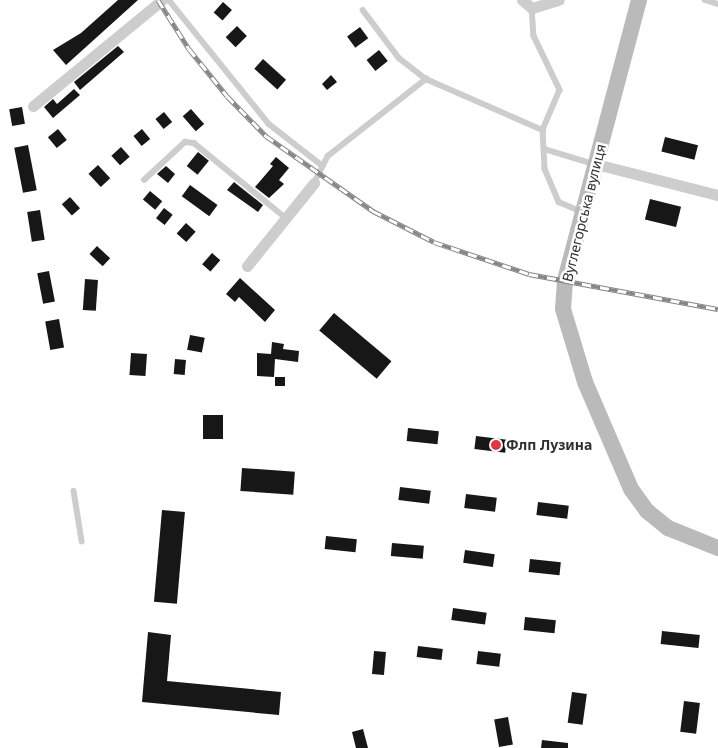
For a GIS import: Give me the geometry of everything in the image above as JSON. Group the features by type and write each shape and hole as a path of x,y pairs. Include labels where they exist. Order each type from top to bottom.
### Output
{"main road":[{"name":"Вуглегорська вулиця","path":"639,0 565,281 563,309 585,382 630,489 647,511 668,528 718,548"}],"street":[{"path":"33,106 162,0"},
{"path":"522,0 532,8 560,0"},
{"path":"596,164 718,195"},
{"path":"247,266 314,183"}],"lane":[{"path":"169,0 269,124 323,166"},
{"path":"704,0 718,4"},
{"path":"532,8 534,36 560,90 543,130 544,169 559,202 584,213"},
{"path":"363,10 399,58 426,79 543,130"},
{"path":"314,183 328,156 426,79"},
{"path":"144,180 185,142 194,143 286,218"},
{"path":"544,149 596,164"},
{"path":"74,491 82,542"}],"building":[{"path":"118,0 138,0 66,65 53,50 81,33"},
{"path":"223,2 232,10 223,20 214,12"},
{"path":"237,26 247,36 236,47 226,37"},
{"path":"360,27 368,38 355,48 347,36"},
{"path":"118,46 124,52 80,90 74,82"},
{"path":"379,50 388,61 375,71 367,60"},
{"path":"263,59 286,80 277,89 254,69"},
{"path":"331,75 337,82 327,90 322,84"},
{"path":"74,89 80,95 53,118 44,107 53,99 57,104"},
{"path":"22,107 25,124 12,126 9,109"},
{"path":"191,109 204,124 196,131 183,116"},
{"path":"164,112 172,122 164,129 155,119"},
{"path":"58,129 67,140 57,148 48,137"},
{"path":"142,129 150,139 142,146 133,136"},
{"path":"665,137 698,145 694,160 661,152"},
{"path":"28,145 37,190 23,193 14,148"},
{"path":"121,147 130,157 120,165 111,156"},
{"path":"198,152 209,161 198,175 187,166"},
{"path":"276,157 289,168 279,180 284,184 269,198 255,187 273,166 270,164"},
{"path":"98,165 110,178 101,187 88,174"},
{"path":"166,166 175,174 168,183 157,174"},
{"path":"234,182 263,205 258,212 227,190"},
{"path":"190,185 218,205 209,216 182,196"},
{"path":"150,191 162,201 155,210 143,199"},
{"path":"70,197 80,208 72,216 62,204"},
{"path":"650,199 681,207 676,227 645,219"},
{"path":"164,208 173,215 165,225 156,218"},
{"path":"40,210 45,240 32,242 27,212"},
{"path":"186,223 196,232 186,242 177,233"},
{"path":"97,246 110,258 103,266 89,254"},
{"path":"212,253 220,260 210,272 202,264"},
{"path":"49,271 55,301 43,304 37,273"},
{"path":"240,278 275,310 265,322 239,297 235,302 226,294"},
{"path":"85,279 98,280 96,311 83,310"},
{"path":"334,313 391,361 377,379 319,331"},
{"path":"59,319 64,348 50,350 45,321"},
{"path":"190,335 205,338 202,353 187,350"},
{"path":"272,342 284,344 283,349 299,351 298,362 275,359 274,377 257,376 257,353 271,354"},
{"path":"131,353 147,354 145,376 129,375"},
{"path":"175,359 186,360 185,375 174,374"},
{"path":"275,377 285,377 285,386 275,386"},
{"path":"203,415 223,415 223,439 203,439"},
{"path":"408,428 439,431 437,444 407,441"},
{"path":"476,436 507,440 505,453 474,449"},
{"path":"242,468 295,472 293,495 240,491"},
{"path":"400,487 431,491 429,504 398,500"},
{"path":"466,494 497,498 495,512 464,508"},
{"path":"538,502 569,506 567,519 536,515"},
{"path":"162,510 185,512 177,604 154,602"},
{"path":"326,536 357,539 355,552 325,549"},
{"path":"392,543 424,546 423,559 391,556"},
{"path":"465,550 495,554 493,567 463,563"},
{"path":"530,559 561,562 559,575 529,572"},
{"path":"453,608 487,613 485,625 451,620"},
{"path":"525,617 556,620 554,633 524,630"},
{"path":"662,631 700,635 698,648 661,644"},
{"path":"148,632 171,635 167,681 281,692 279,715 142,702"},
{"path":"418,646 443,649 441,660 417,657"},
{"path":"374,651 386,652 384,675 372,674"},
{"path":"478,651 501,654 499,667 476,664"},
{"path":"572,692 587,694 583,725 568,723"},
{"path":"684,701 700,703 696,734 680,732"},
{"path":"508,717 513,745 499,747 494,719"},
{"path":"363,729 368,748 356,748 352,732"},
{"path":"542,740 568,743 568,748 541,748"}],"railway":[{"path":"158,0 189,49 227,96 266,136 373,211 434,242 529,274 718,309"}],"place":[{"name":"Флп Лузина","path":"496,445"}]}
